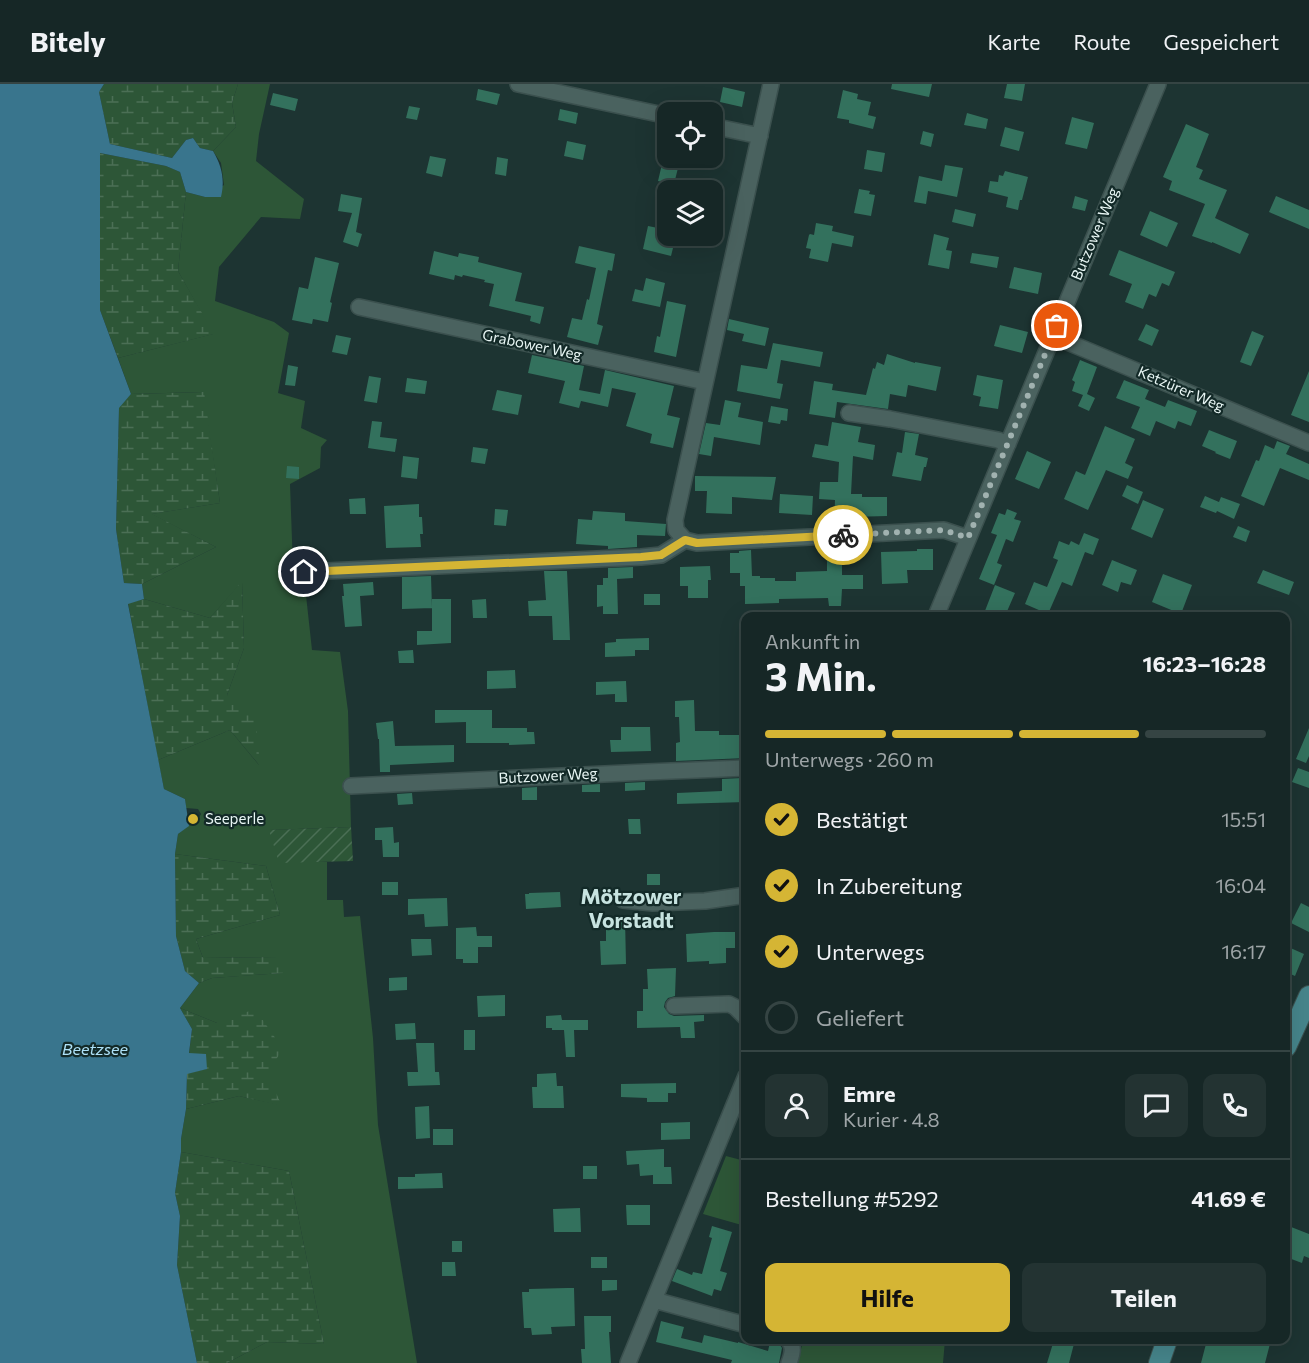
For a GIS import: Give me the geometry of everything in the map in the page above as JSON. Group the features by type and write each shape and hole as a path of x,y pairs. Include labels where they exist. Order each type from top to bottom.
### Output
{"main road":[{"path":"1290,1038 1309,996"},
{"path":"1160,1363 1166,1344"}],"street":[{"path":"518,84 657,114"},
{"path":"771,84 675,520 676,530 685,540 697,543 944,530 968,538"},
{"name":"Butzower Weg","path":"938,612 1158,84"},
{"path":"723,128 760,136"},
{"name":"Grabower Weg","path":"359,307 705,382"},
{"name":"Ketzürer Weg","path":"1053,336 1309,443"},
{"path":"849,413 890,418 1008,444"},
{"path":"304,572 641,557 661,555 685,540"},
{"name":"Butzower Weg","path":"351,786 741,768"},
{"path":"623,900 653,903 705,901 741,896"},
{"path":"674,1006 729,1004 741,1013"},
{"path":"628,1363 741,1088"},
{"path":"654,1300 741,1324"},
{"path":"789,1363 793,1351 791,1344"}],"green space":[{"path":"104,84 238,84 232,103 236,127 213,151 200,148 193,138 186,140 172,158 110,144 99,92"},
{"path":"238,84 270,84 259,134 256,161 304,199 300,219 261,217 219,267 215,301 274,322 289,333 278,393 305,401 301,428 327,440 321,447 320,468 290,484 293,568 304,577 312,650 340,652 348,711 351,827 270,830 280,862 327,862 327,900 343,900 344,917 360,916 373,1038 378,1125 417,1363 227,1363 267,1342 324,1344 289,1171 181,1152 186,1109 239,1096 281,1105 217,1023 180,1008 199,983 212,978 282,973 279,957 203,958 196,939 280,915 266,866 175,854 178,834 188,826 188,823 196,823 201,814 198,809 186,808 185,799 164,789 158,760 230,730 259,765 227,695 244,648 242,582 210,618 144,599 142,584 216,547 151,514 220,503 203,392 131,394 118,358 213,334 178,271 186,192 205,197 224,185 221,163 213,151 236,127 232,103"},
{"path":"100,153 166,166 180,172 186,192 178,271 214,334 118,358 100,310"},
{"path":"204,392 220,503 152,514 216,547 142,584 124,583 116,529 119,407 131,394"},
{"path":"242,581 244,648 227,695 255,712 260,766 230,730 158,760 128,603 144,599 210,618"},
{"path":"351,827 353,861 279,863 269,830"},
{"path":"175,854 266,866 280,915 196,939 203,958 280,957 283,973 212,978 199,983 185,971 176,936"},
{"path":"180,1008 217,1023 255,1009 283,1049 267,1073 282,1106 239,1096 186,1109 187,1073 206,1069 206,1054 189,1054 192,1029"},
{"path":"181,1152 289,1171 324,1344 267,1342 227,1363 197,1363 177,1265 180,1216 175,1193"},
{"path":"726,1156 741,1160 741,1225 703,1214"},
{"path":"802,1344 945,1344 943,1363 798,1363"}],"water":[{"name":"Beetzsee","path":"0,84 104,84 99,92 110,144 172,158 186,140 193,138 200,148 213,151 222,173 221,197 205,197 186,192 180,172 166,166 100,153 100,310 131,394 119,408 116,529 124,583 142,584 144,599 128,604 164,789 185,799 189,826 178,834 175,854 176,936 185,971 199,983 180,1008 192,1029 189,1053 206,1054 207,1069 187,1074 186,1109 175,1193 180,1216 177,1265 197,1363 0,1363"}],"building":[{"path":"892,84 932,84 929,97 891,89"},
{"path":"1007,84 1025,84 1022,101 1004,98"},
{"path":"723,87 745,92 742,107 720,102"},
{"path":"478,89 500,94 497,105 476,100"},
{"path":"843,90 858,94 857,99 871,102 868,115 876,117 873,129 837,118"},
{"path":"273,93 298,99 295,111 270,105"},
{"path":"409,106 420,108 417,120 406,118"},
{"path":"560,109 578,113 576,124 558,120"},
{"path":"967,113 988,119 986,129 964,125"},
{"path":"1072,117 1094,123 1087,149 1065,144"},
{"path":"1186,124 1209,134 1196,167 1203,170 1199,179 1227,190 1215,218 1249,234 1240,254 1192,236 1205,204 1169,190 1172,181 1163,177"},
{"path":"1005,127 1024,132 1019,151 1000,146"},
{"path":"923,131 934,134 931,147 920,144"},
{"path":"567,141 586,145 583,160 564,156"},
{"path":"867,150 885,153 882,172 864,169"},
{"path":"430,156 446,159 442,177 426,173"},
{"path":"497,157 508,159 506,176 495,174"},
{"path":"945,165 963,168 957,197 928,191 926,204 914,202 919,176 942,181"},
{"path":"661,168 678,168 675,180 658,180"},
{"path":"1005,171 1028,177 1018,210 1006,207 1008,197 988,192 990,181 998,182 999,175 1003,176"},
{"path":"859,189 870,191 869,194 875,195 871,216 854,213"},
{"path":"341,194 362,198 356,232 362,234 358,247 343,242 352,213 338,211"},
{"path":"1075,196 1088,200 1085,211 1072,208"},
{"path":"1276,196 1309,210 1309,229 1269,212"},
{"path":"955,209 976,214 973,227 952,222"},
{"path":"1150,211 1178,223 1167,247 1140,235"},
{"path":"816,223 833,226 832,231 854,236 852,247 832,243 828,262 809,258 811,249 806,248 809,235 814,235"},
{"path":"648,226 657,228 657,246 674,246 671,256 643,249"},
{"path":"934,234 949,238 946,250 952,251 949,269 928,265"},
{"path":"579,246 615,254 612,271 608,270 597,324 603,326 598,345 567,337 572,318 582,320 596,268 575,263"},
{"path":"1119,250 1175,272 1169,286 1162,283 1156,297 1149,294 1143,309 1125,302 1132,284 1109,275"},
{"path":"434,251 458,257 459,253 479,257 478,262 522,273 515,301 544,307 540,324 530,321 531,316 489,306 494,284 463,275 462,277 455,275 454,280 429,274"},
{"path":"972,253 999,257 997,268 970,263"},
{"path":"315,257 339,263 328,322 313,319 312,324 292,320 299,287 308,289"},
{"path":"1014,267 1042,273 1038,294 1009,288"},
{"path":"646,278 665,283 660,307 632,301 635,289 643,291"},
{"path":"667,301 686,305 676,357 654,352 657,336 660,337"},
{"path":"729,319 769,328 765,346 742,341 744,334 727,330"},
{"path":"1146,324 1159,330 1152,346 1138,340"},
{"path":"1000,325 1028,332 1022,353 994,346"},
{"path":"1252,331 1264,336 1251,366 1240,362"},
{"path":"336,335 351,338 347,355 332,352"},
{"path":"773,343 823,352 820,367 781,360 777,383 783,384 780,399 737,391 741,365 767,369"},
{"path":"887,354 915,363 941,367 936,391 908,385 906,397 890,394 888,409 837,402 835,418 809,414 814,381 833,384 832,390 866,395 873,368 875,369 877,362 884,365"},
{"path":"532,355 584,366 579,390 600,394 605,370 674,386 667,415 680,418 673,448 650,443 652,434 626,426 636,393 612,388 608,407 581,401 579,408 559,403 565,381 528,373"},
{"path":"1080,360 1097,367 1087,394 1095,398 1089,411 1078,406 1083,395 1072,391 1075,382 1072,380"},
{"path":"288,365 298,367 295,386 285,385"},
{"path":"1309,371 1309,422 1291,415"},
{"path":"977,375 1003,380 998,409 979,406 981,397 973,395"},
{"path":"369,376 381,378 377,403 364,401"},
{"path":"407,378 427,381 425,394 405,392"},
{"path":"1124,380 1149,390 1145,399 1165,407 1168,400 1197,411 1191,426 1178,421 1175,429 1156,421 1150,436 1131,428 1140,407 1116,398"},
{"path":"497,390 522,395 518,415 492,410"},
{"path":"725,400 741,403 738,417 763,422 760,445 714,437 711,456 699,454 706,423 720,425"},
{"path":"771,406 788,409 787,421 781,420 780,424 768,422"},
{"path":"372,421 382,422 380,437 397,439 395,452 368,448"},
{"path":"832,422 861,427 858,442 875,445 873,460 853,456 851,494 862,494 862,497 887,497 887,516 850,517 850,525 834,526 835,500 819,499 820,482 838,482 839,462 812,457 815,444 828,446"},
{"path":"1105,426 1135,439 1125,463 1133,467 1128,479 1106,470 1088,510 1064,499 1076,471 1085,475"},
{"path":"1209,430 1237,441 1230,459 1202,446"},
{"path":"905,432 919,434 915,455 928,458 921,481 892,476 897,452 902,453"},
{"path":"1277,441 1290,446 1286,454 1309,464 1309,480 1280,468 1264,506 1241,496 1265,445 1274,449"},
{"path":"473,447 488,449 485,464 471,462"},
{"path":"1027,451 1051,462 1039,489 1015,479"},
{"path":"403,456 419,458 417,479 401,477"},
{"path":"287,466 299,467 299,479 286,478"},
{"path":"695,476 776,477 772,500 732,497 732,514 706,513 707,491 695,491"},
{"path":"1127,485 1143,492 1138,504 1122,496"},
{"path":"780,494 813,496 812,515 779,513"},
{"path":"1205,496 1219,502 1221,497 1240,504 1234,519 1217,511 1216,513 1200,507"},
{"path":"365,498 366,514 350,514 349,499"},
{"path":"1143,500 1164,509 1152,538 1131,529"},
{"path":"419,504 423,534 420,534 421,547 386,548 384,506"},
{"path":"495,509 508,510 506,526 494,525"},
{"path":"1007,509 1017,513 1014,519 1021,521 1013,542 1006,539 997,563 1002,565 994,585 979,579 997,535 991,533 999,513 1005,515"},
{"path":"593,511 625,513 625,521 666,524 665,536 637,535 637,547 608,549 608,546 576,544 578,519 592,520"},
{"path":"1238,526 1250,531 1246,542 1233,537"},
{"path":"1084,533 1099,539 1093,555 1085,552 1072,586 1062,582 1049,612 1025,604 1034,582 1047,587 1058,560 1053,558 1059,541 1069,545 1071,541 1079,545"},
{"path":"827,546 842,546 842,575 863,575 863,589 842,589 841,606 829,606 828,598 779,599 779,603 745,604 745,586 740,586 740,573 730,573 730,553 751,550 752,576 775,578 775,581 796,581 796,572 827,571"},
{"path":"917,549 933,549 933,570 907,570 908,583 882,584 881,552 917,551"},
{"path":"1112,560 1137,570 1131,585 1121,582 1118,592 1102,585"},
{"path":"710,566 711,580 708,580 708,598 688,598 688,586 680,586 680,567"},
{"path":"633,567 633,578 617,579 618,614 603,614 603,606 597,607 597,585 603,585 603,578 608,578 608,568"},
{"path":"1263,570 1294,582 1289,595 1257,583"},
{"path":"544,571 567,571 570,640 553,640 552,616 529,616 528,601 546,600"},
{"path":"1163,574 1192,585 1182,612 1152,602"},
{"path":"431,576 432,608 402,609 402,577"},
{"path":"373,582 374,595 360,596 362,626 345,627 343,584"},
{"path":"995,585 1015,593 1007,612 985,612"},
{"path":"644,594 660,594 660,605 644,605"},
{"path":"432,599 451,599 451,643 417,645 417,631 432,631"},
{"path":"486,599 487,618 473,618 472,600"},
{"path":"649,638 649,650 635,650 635,656 605,657 605,643 616,642 616,639"},
{"path":"413,650 414,663 399,663 398,651"},
{"path":"515,670 516,688 487,689 487,671"},
{"path":"626,681 627,702 615,702 615,694 596,695 596,682"},
{"path":"694,700 695,731 719,731 719,735 741,735 741,758 676,761 676,743 680,742 679,717 675,717 675,701"},
{"path":"435,710 492,710 492,728 527,728 527,732 534,732 535,744 466,743 466,722 435,723"},
{"path":"393,721 395,746 454,745 454,762 390,765 390,772 380,772 376,723"},
{"path":"621,727 650,727 651,751 611,752 610,740 621,740"},
{"path":"1309,728 1309,756 1306,763 1296,759"},
{"path":"1298,768 1309,772 1309,788 1292,782"},
{"path":"741,778 741,802 677,804 677,793 722,791 722,779"},
{"path":"645,782 645,790 625,791 625,783"},
{"path":"600,784 600,792 582,792 582,785"},
{"path":"537,787 537,800 522,800 522,788"},
{"path":"412,793 413,804 398,805 397,794"},
{"path":"628,819 640,819 641,834 629,834"},
{"path":"393,827 394,843 399,842 399,857 383,857 382,840 375,840 375,828"},
{"path":"647,874 660,874 660,885 647,885"},
{"path":"382,882 398,882 398,895 382,895"},
{"path":"560,892 561,907 526,909 525,894"},
{"path":"447,898 448,926 425,927 424,914 408,915 408,899"},
{"path":"1301,903 1309,907 1309,932 1291,923"},
{"path":"625,918 626,964 601,965 600,941 606,941 606,919"},
{"path":"476,927 477,936 492,936 492,947 478,947 478,963 463,963 463,959 456,959 456,928"},
{"path":"735,932 735,948 726,948 726,963 687,962 686,934"},
{"path":"411,939 431,939 432,955 412,956"},
{"path":"1290,948 1304,954 1295,976 1290,974"},
{"path":"676,968 675,996 668,998 664,1007 669,1014 674,1016 704,1015 704,1021 694,1022 695,1038 681,1038 680,1027 637,1028 637,1011 643,1011 643,989 648,989 647,969"},
{"path":"407,977 407,990 389,991 389,978"},
{"path":"505,995 505,1016 478,1017 477,996"},
{"path":"561,1015 562,1020 588,1020 588,1030 574,1030 575,1057 566,1057 564,1030 546,1028 546,1016"},
{"path":"415,1023 416,1039 396,1040 395,1024"},
{"path":"464,1030 475,1030 475,1050 464,1050"},
{"path":"416,1043 434,1043 435,1072 439,1072 440,1085 408,1086 407,1072 418,1072"},
{"path":"556,1073 557,1086 563,1086 564,1108 533,1108 532,1087 537,1087 537,1074"},
{"path":"676,1083 676,1093 668,1093 668,1102 647,1102 647,1098 621,1097 621,1084"},
{"path":"429,1106 430,1138 416,1139 415,1107"},
{"path":"690,1122 690,1139 661,1140 661,1123"},
{"path":"433,1129 453,1129 453,1145 433,1145"},
{"path":"664,1149 664,1167 671,1167 672,1184 653,1184 653,1175 640,1176 639,1164 627,1165 626,1151"},
{"path":"583,1166 597,1166 597,1179 583,1179"},
{"path":"442,1173 443,1188 398,1189 398,1177"},
{"path":"626,1205 650,1205 650,1225 627,1225"},
{"path":"580,1208 581,1232 554,1232 553,1209"},
{"path":"712,1226 732,1232 720,1271 727,1273 721,1291 714,1289 712,1296 672,1281 677,1269 692,1275 693,1272 702,1274 712,1238 709,1237"},
{"path":"1290,1227 1309,1234 1309,1258 1304,1256 1302,1263 1290,1258"},
{"path":"452,1241 462,1241 462,1252 452,1252"},
{"path":"591,1257 607,1257 607,1268 591,1268"},
{"path":"442,1262 455,1262 456,1276 442,1276"},
{"path":"602,1280 617,1280 617,1290 602,1291"},
{"path":"574,1288 575,1326 551,1327 552,1334 532,1335 531,1328 524,1328 522,1292 529,1292 529,1289"},
{"path":"584,1316 611,1316 611,1332 609,1332 611,1363 582,1363 581,1349 585,1349"},
{"path":"661,1321 684,1327 681,1338 702,1343 704,1335 768,1351 770,1344 780,1345 782,1348 779,1363 731,1363 732,1360 656,1342"},
{"path":"1053,1344 1074,1344 1069,1363 1047,1363"},
{"path":"1206,1344 1270,1344 1265,1363 1201,1363"}],"way so far":[{"path":"843,535 944,530 968,538 1057,326"}],"place":[{"name":"Seeperle","path":"193,819"}],"district":[{"name":"Mötzower Vorstadt","path":"631,909"}],"route":[{"path":"304,572 641,557 661,555 685,540 697,543 843,535"}]}
